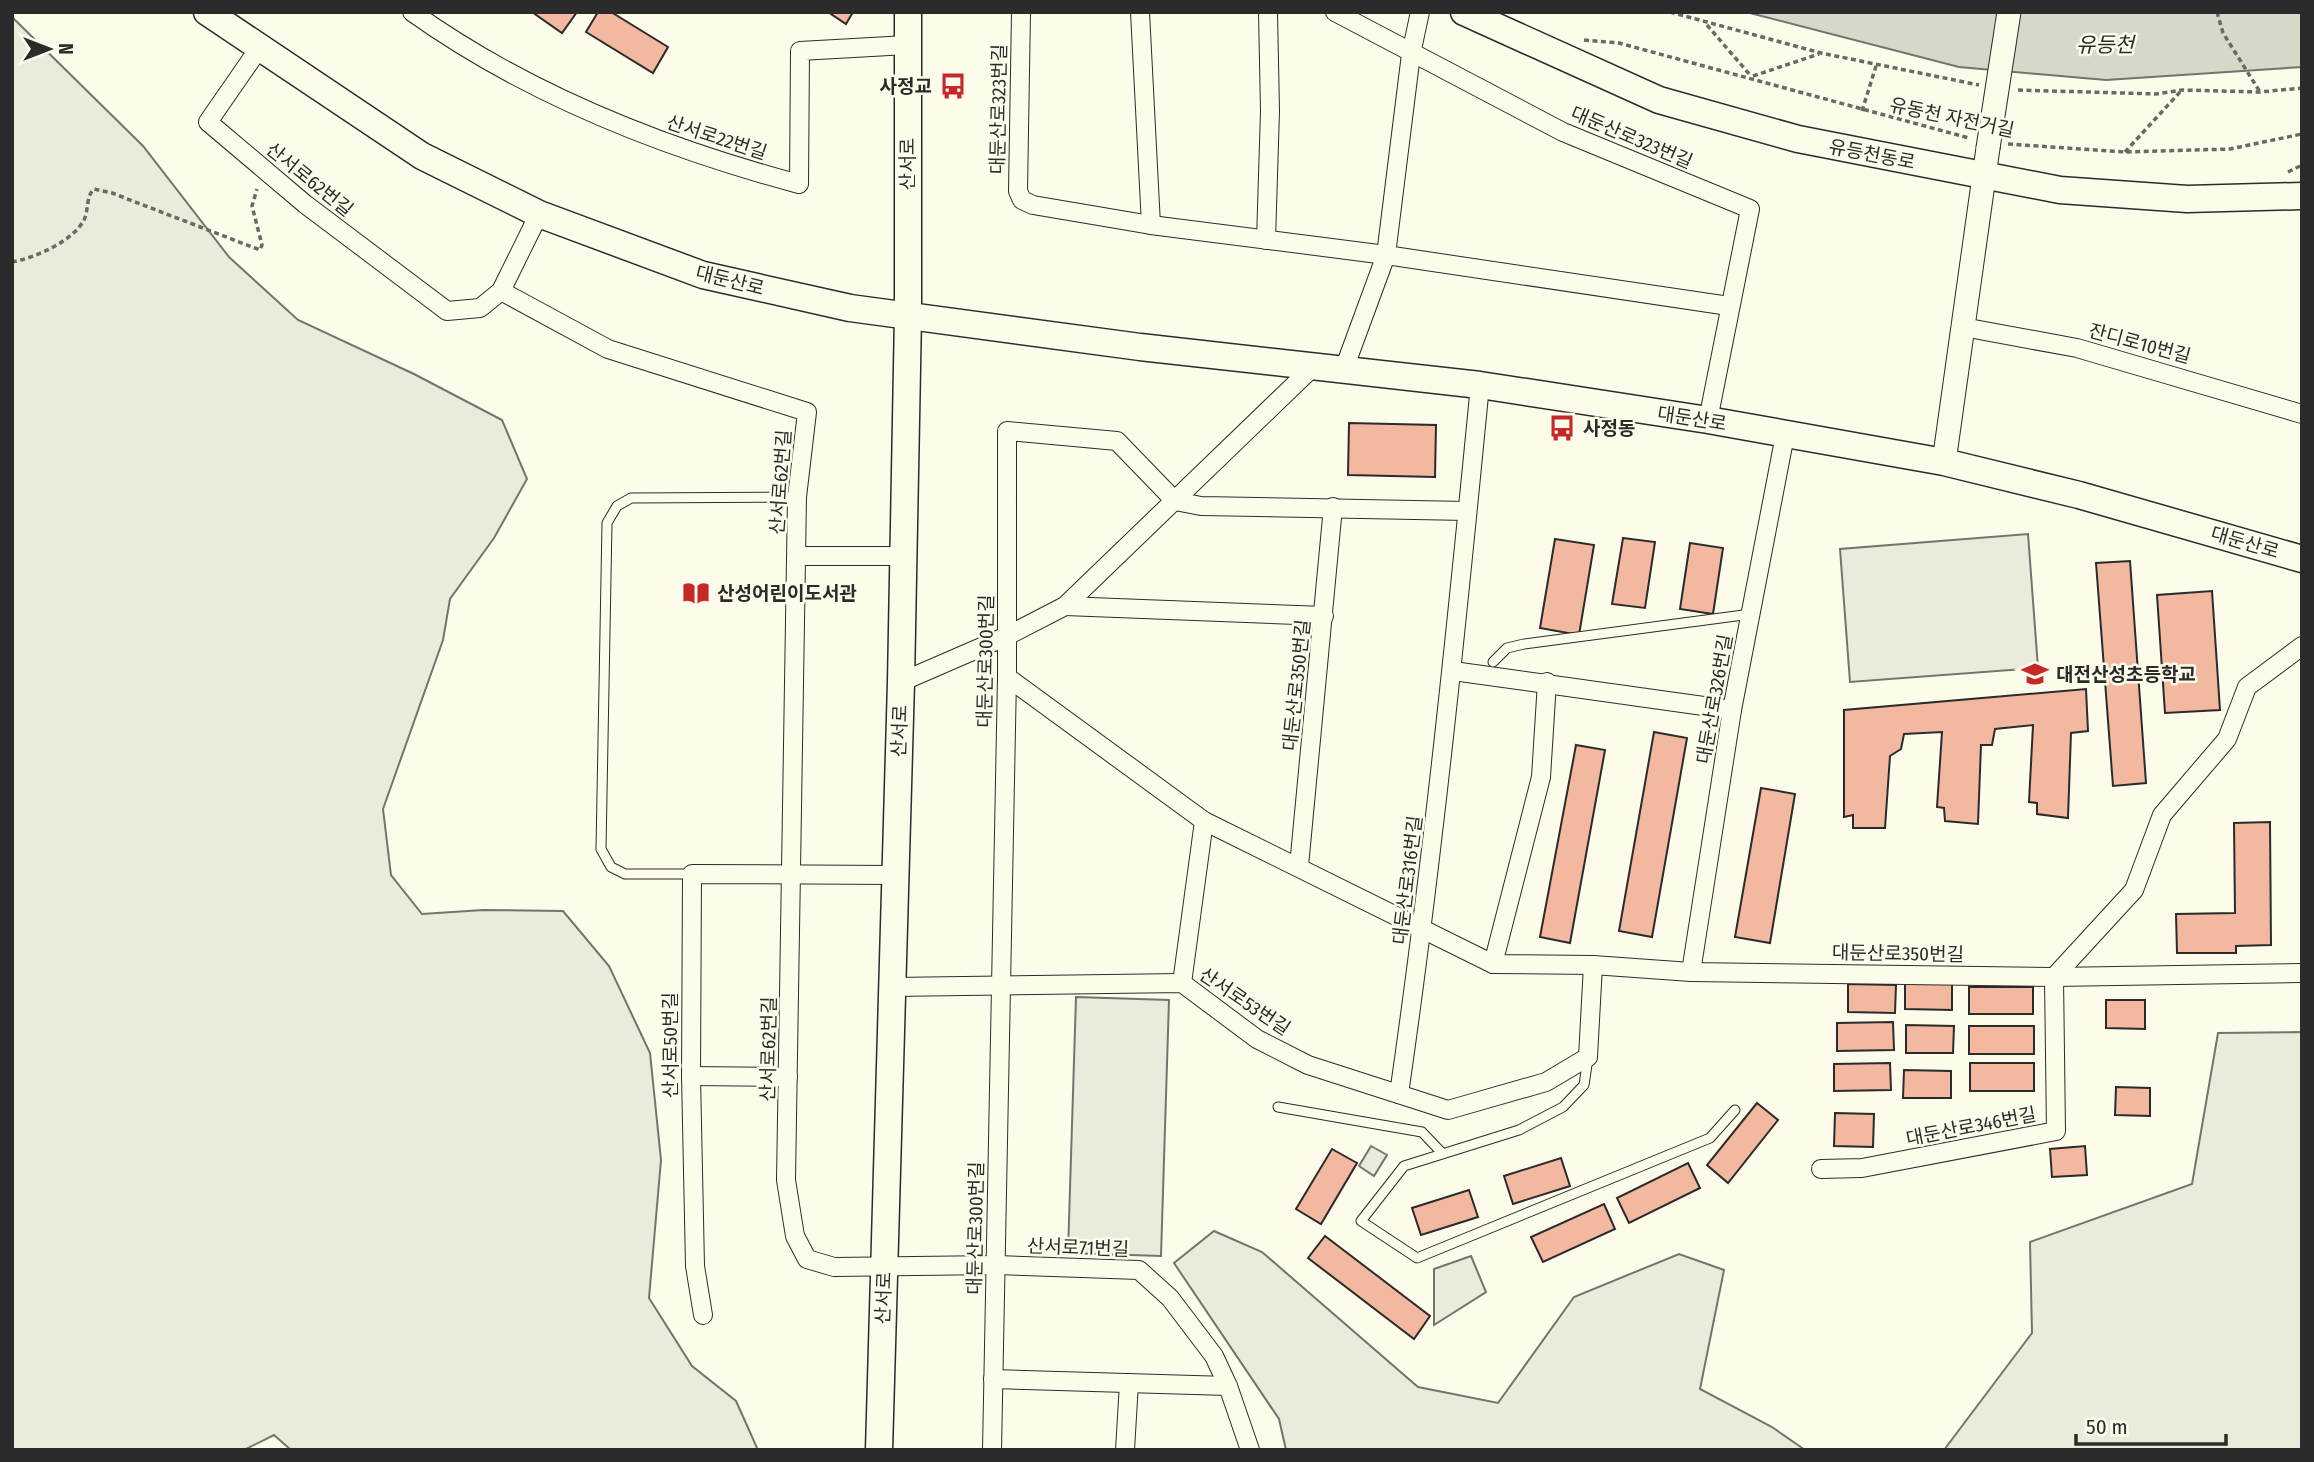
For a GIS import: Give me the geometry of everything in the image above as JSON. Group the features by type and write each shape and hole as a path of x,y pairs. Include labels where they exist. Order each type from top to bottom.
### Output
{"main road":[{"name":"대둔산로","path":"208,12 422,156 539,214 703,275 850,308 1480,385 1708,420 1944,462 2079,495 2302,559"},
{"name":"산서로","path":"879,1450 901,682 908,315 908,12"},
{"name":"유등천동로","path":"1464,12 1659,100 1798,139 2060,190 2187,199 2302,196"}],"street":[{"name":"산서로22번길","path":"412,12 474,52 558,95 656,139 681,150 799,184 800,51 907,45"},
{"name":"대둔산로323번길","path":"1021,12 1018,191 1022,200 1033,205 1151,225 1729,306"},
{"path":"1140,12 1151,225"},
{"path":"1266,240 1270,111 1268,12"},
{"name":"대둔산로323번길","path":"1335,12 1563,132 1750,209 1708,420"},
{"path":"1344,369 1386,256 1411,54 1420,12"},
{"path":"1944,462 1983,176 2009,12"},
{"name":"산서로62번길","path":"260,47 208,122 267,172 447,311 480,308 500,291 608,349 807,412 797,497 786,1180 795,1236 807,1259 834,1267 884,1266"},
{"path":"500,291 539,214"},
{"name":"잔디로10번길","path":"1963,327 2077,348 2302,414"},
{"path":"901,682 1007,636 1065,606 1314,366"},
{"name":"대둔산로316번길","path":"1399,1094 1423,929 1453,671 1480,385"},
{"name":"대둔산로300번길","path":"992,1450 1007,677 1007,431 1117,441 1175,501"},
{"name":"대둔산로326번길","path":"1691,972 1732,710 1785,435"},
{"path":"1175,501 1201,506 1467,511"},
{"name":"대둔산로350번길","path":"1299,866 1333,508"},
{"path":"797,556 903,555"},
{"path":"1065,606 1324,616"},
{"path":"2053,976 2134,890 2162,815 2227,739 2246,687 2302,646"},
{"path":"1453,671 1547,682 1732,710"},
{"name":"대둔산로350번길","path":"1007,677 1204,821 1493,964 1593,965 1691,972 2053,976 2302,973"},
{"path":"1493,964 1541,777 1547,682"},
{"path":"1182,983 1204,821"},
{"path":"692,874 895,875"},
{"name":"산서로50번길","path":"692,874 691,1076 695,1266 703,1315"},
{"path":"1588,1057 1593,965"},
{"name":"대둔산로346번길","path":"1821,1169 1862,1168 2056,1131 2053,976"},
{"name":"산서로53번길","path":"892,987 1182,983 1257,1040 1308,1065 1448,1110 1546,1082 1588,1057"},
{"path":"691,1076 788,1077"},
{"name":"산서로71번길","path":"884,1266 996,1265 1139,1270 1170,1298 1214,1356 1228,1386 1250,1450"},
{"path":"993,1379 1228,1386"},
{"path":"1125,1450 1129,1383"}],"lane":[{"path":"692,874 625,874 611,867 601,849 607,523 617,506 631,498 797,497"},
{"path":"1493,662 1507,648 1524,644 1751,614"},
{"path":"1588,1057 1584,1085 1563,1107 1519,1130 1404,1166 1362,1221 1418,1258 1710,1138 1735,1110"},
{"path":"1278,1107 1422,1132 1442,1153"}],"path":[{"path":"1670,12 1706,23 1751,77 1821,53"},
{"path":"2217,12 2223,33 2260,92"},
{"name":"유동천 자전거길","path":"1575,41 1588,39 1619,43 1988,144 2124,152 2230,149 2302,134"},
{"path":"1862,111 1876,66"},
{"path":"2124,152 2166,103 2182,90"},
{"path":"12,262 33,256 75,232 83,222 89,194 94,189 112,192 260,250 262,245 252,206 267,172"}],"shaded area":[{"path":"12,17 143,146 229,257 298,320 414,374 502,420 527,479 494,538 450,599 443,640 383,809 391,875 422,914 483,910 563,911 609,966 650,1053 661,1160 649,1298 692,1366 736,1401 758,1450 291,1450 274,1435 244,1450 12,1450"},
{"path":"2028,534 2038,668 1850,682 1840,549"},
{"path":"1076,997 1169,1000 1161,1256 1068,1253"},
{"path":"2302,1032 2302,1450 1944,1450 2032,1333 2030,1242 2192,1184 2218,1033"},
{"path":"1371,1146 1387,1155 1374,1176 1359,1166"},
{"path":"1214,1231 1262,1252 1418,1387 1498,1403 1574,1297 1679,1254 1724,1270 1700,1389 1772,1427 1805,1450 1286,1450 1279,1419 1174,1263"},
{"path":"1471,1256 1486,1292 1434,1325 1434,1269"}],"water":[{"name":"유등천","path":"1746,12 2302,12 2302,67 2106,80 1959,67"}],"building":[{"path":"532,12 577,12 562,33"},
{"path":"598,12 611,12 668,47 653,73 586,32"},
{"path":"828,12 853,12 846,24"},
{"path":"1349,423 1436,425 1435,477 1348,475"},
{"path":"1623,538 1655,542 1645,608 1612,604"},
{"path":"1555,539 1594,545 1579,635 1540,628"},
{"path":"1690,543 1723,548 1713,614 1680,609"},
{"path":"2130,561 2146,783 2113,786 2096,563"},
{"path":"2212,591 2220,710 2165,713 2157,595"},
{"path":"2086,689 2088,731 2071,733 2068,818 2037,814 2037,803 2029,802 2033,725 1995,729 1992,745 1981,745 1978,824 1945,821 1944,808 1937,807 1942,732 1904,734 1901,749 1890,756 1885,828 1853,828 1853,815 1844,817 1844,710"},
{"path":"1654,732 1687,738 1652,937 1619,931"},
{"path":"1576,745 1605,750 1570,943 1540,937"},
{"path":"1761,788 1795,794 1770,943 1735,937"},
{"path":"2270,822 2271,945 2236,946 2236,953 2177,953 2176,914 2235,913 2234,823"},
{"path":"1905,982 1952,983 1952,1010 1905,1009"},
{"path":"1848,984 1896,985 1895,1013 1848,1012"},
{"path":"1969,987 2033,987 2033,1014 1969,1014"},
{"path":"2106,1000 2145,1000 2145,1029 2106,1028"},
{"path":"1893,1022 1894,1050 1837,1051 1837,1023"},
{"path":"1906,1025 1954,1026 1953,1053 1906,1053"},
{"path":"1969,1026 2034,1026 2034,1054 1969,1054"},
{"path":"1890,1063 1891,1090 1834,1091 1834,1064"},
{"path":"1970,1063 2034,1063 2034,1091 1970,1091"},
{"path":"1904,1070 1951,1071 1951,1098 1903,1098"},
{"path":"2116,1087 2150,1088 2150,1116 2115,1115"},
{"path":"1757,1103 1778,1120 1728,1183 1707,1165"},
{"path":"1835,1113 1874,1114 1873,1147 1834,1146"},
{"path":"2085,1146 2087,1175 2052,1177 2050,1149"},
{"path":"1332,1149 1357,1163 1321,1224 1296,1209"},
{"path":"1561,1158 1570,1186 1513,1204 1504,1176"},
{"path":"1688,1163 1700,1188 1629,1223 1617,1198"},
{"path":"1469,1190 1478,1217 1421,1235 1412,1208"},
{"path":"1604,1204 1615,1229 1543,1262 1531,1237"},
{"path":"1325,1236 1430,1316 1414,1339 1308,1258"}],"place":[{"name":"사정교","path":"953,86"},
{"name":"사정동","path":"1562,428"},
{"name":"산성어린이도서관","path":"696,593"},
{"name":"대전산성초등학교","path":"2035,674"}]}
